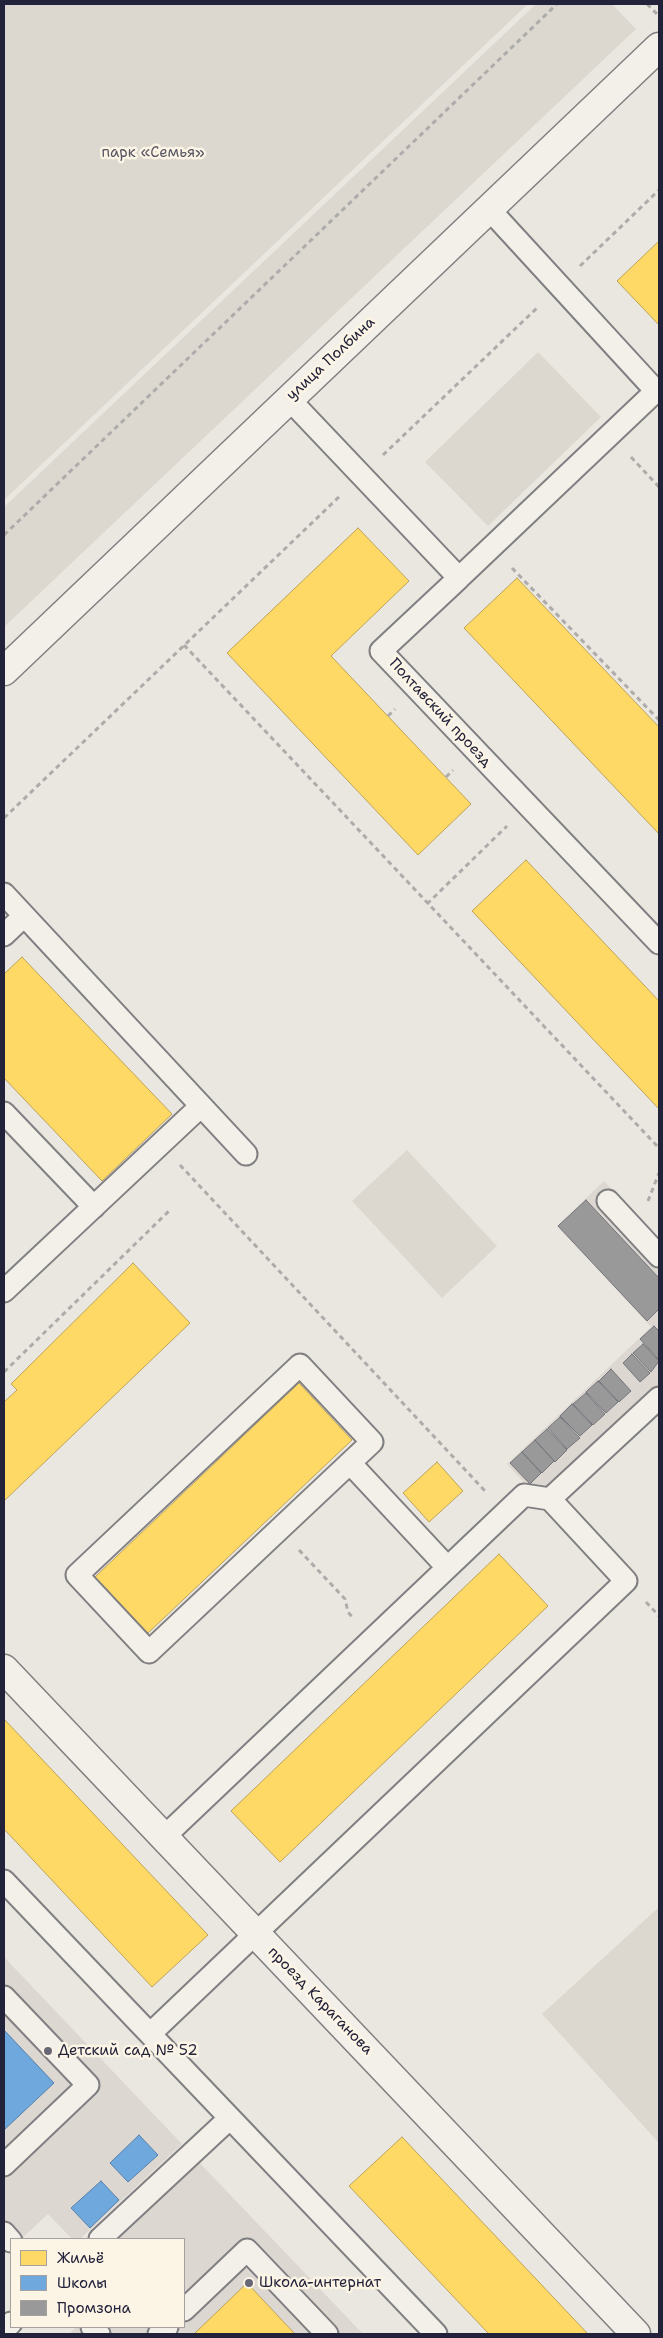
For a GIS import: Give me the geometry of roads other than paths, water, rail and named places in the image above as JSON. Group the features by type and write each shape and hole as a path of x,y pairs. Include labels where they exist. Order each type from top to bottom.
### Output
{"street":[{"name":"улица Полбина","path":"4,671 659,47"},
{"name":"проезд Караганова","path":"4,1669 636,2334"}],"lane":[{"path":"289,399 459,578 610,435 658,389 489,209"},
{"name":"Полтавский проезд","path":"459,578 381,652 659,943"},
{"path":"4,894 246,1154"},
{"path":"4,936 24,916"},
{"path":"4,1291 201,1106"},
{"path":"4,1113 94,1207"},
{"path":"608,1201 659,1256"},
{"path":"300,1365 372,1442 350,1464 149,1652 77,1575 300,1365"},
{"path":"550,1500 657,1405"},
{"path":"350,1464 447,1567"},
{"path":"150,2034 626,1581 550,1500 524,1495 164,1837"},
{"path":"4,1881 436,2334"},
{"path":"4,1997 88,2085 4,2165"},
{"path":"101,2238 230,2118"},
{"path":"185,2309 247,2250 327,2334"}],"place":[{"name":"Детский сад № 52","path":"48,2051"},
{"name":"Школа-интернат","path":"249,2283"}],"park label":[{"name":"парк «Семья»","path":"153,153"}]}
